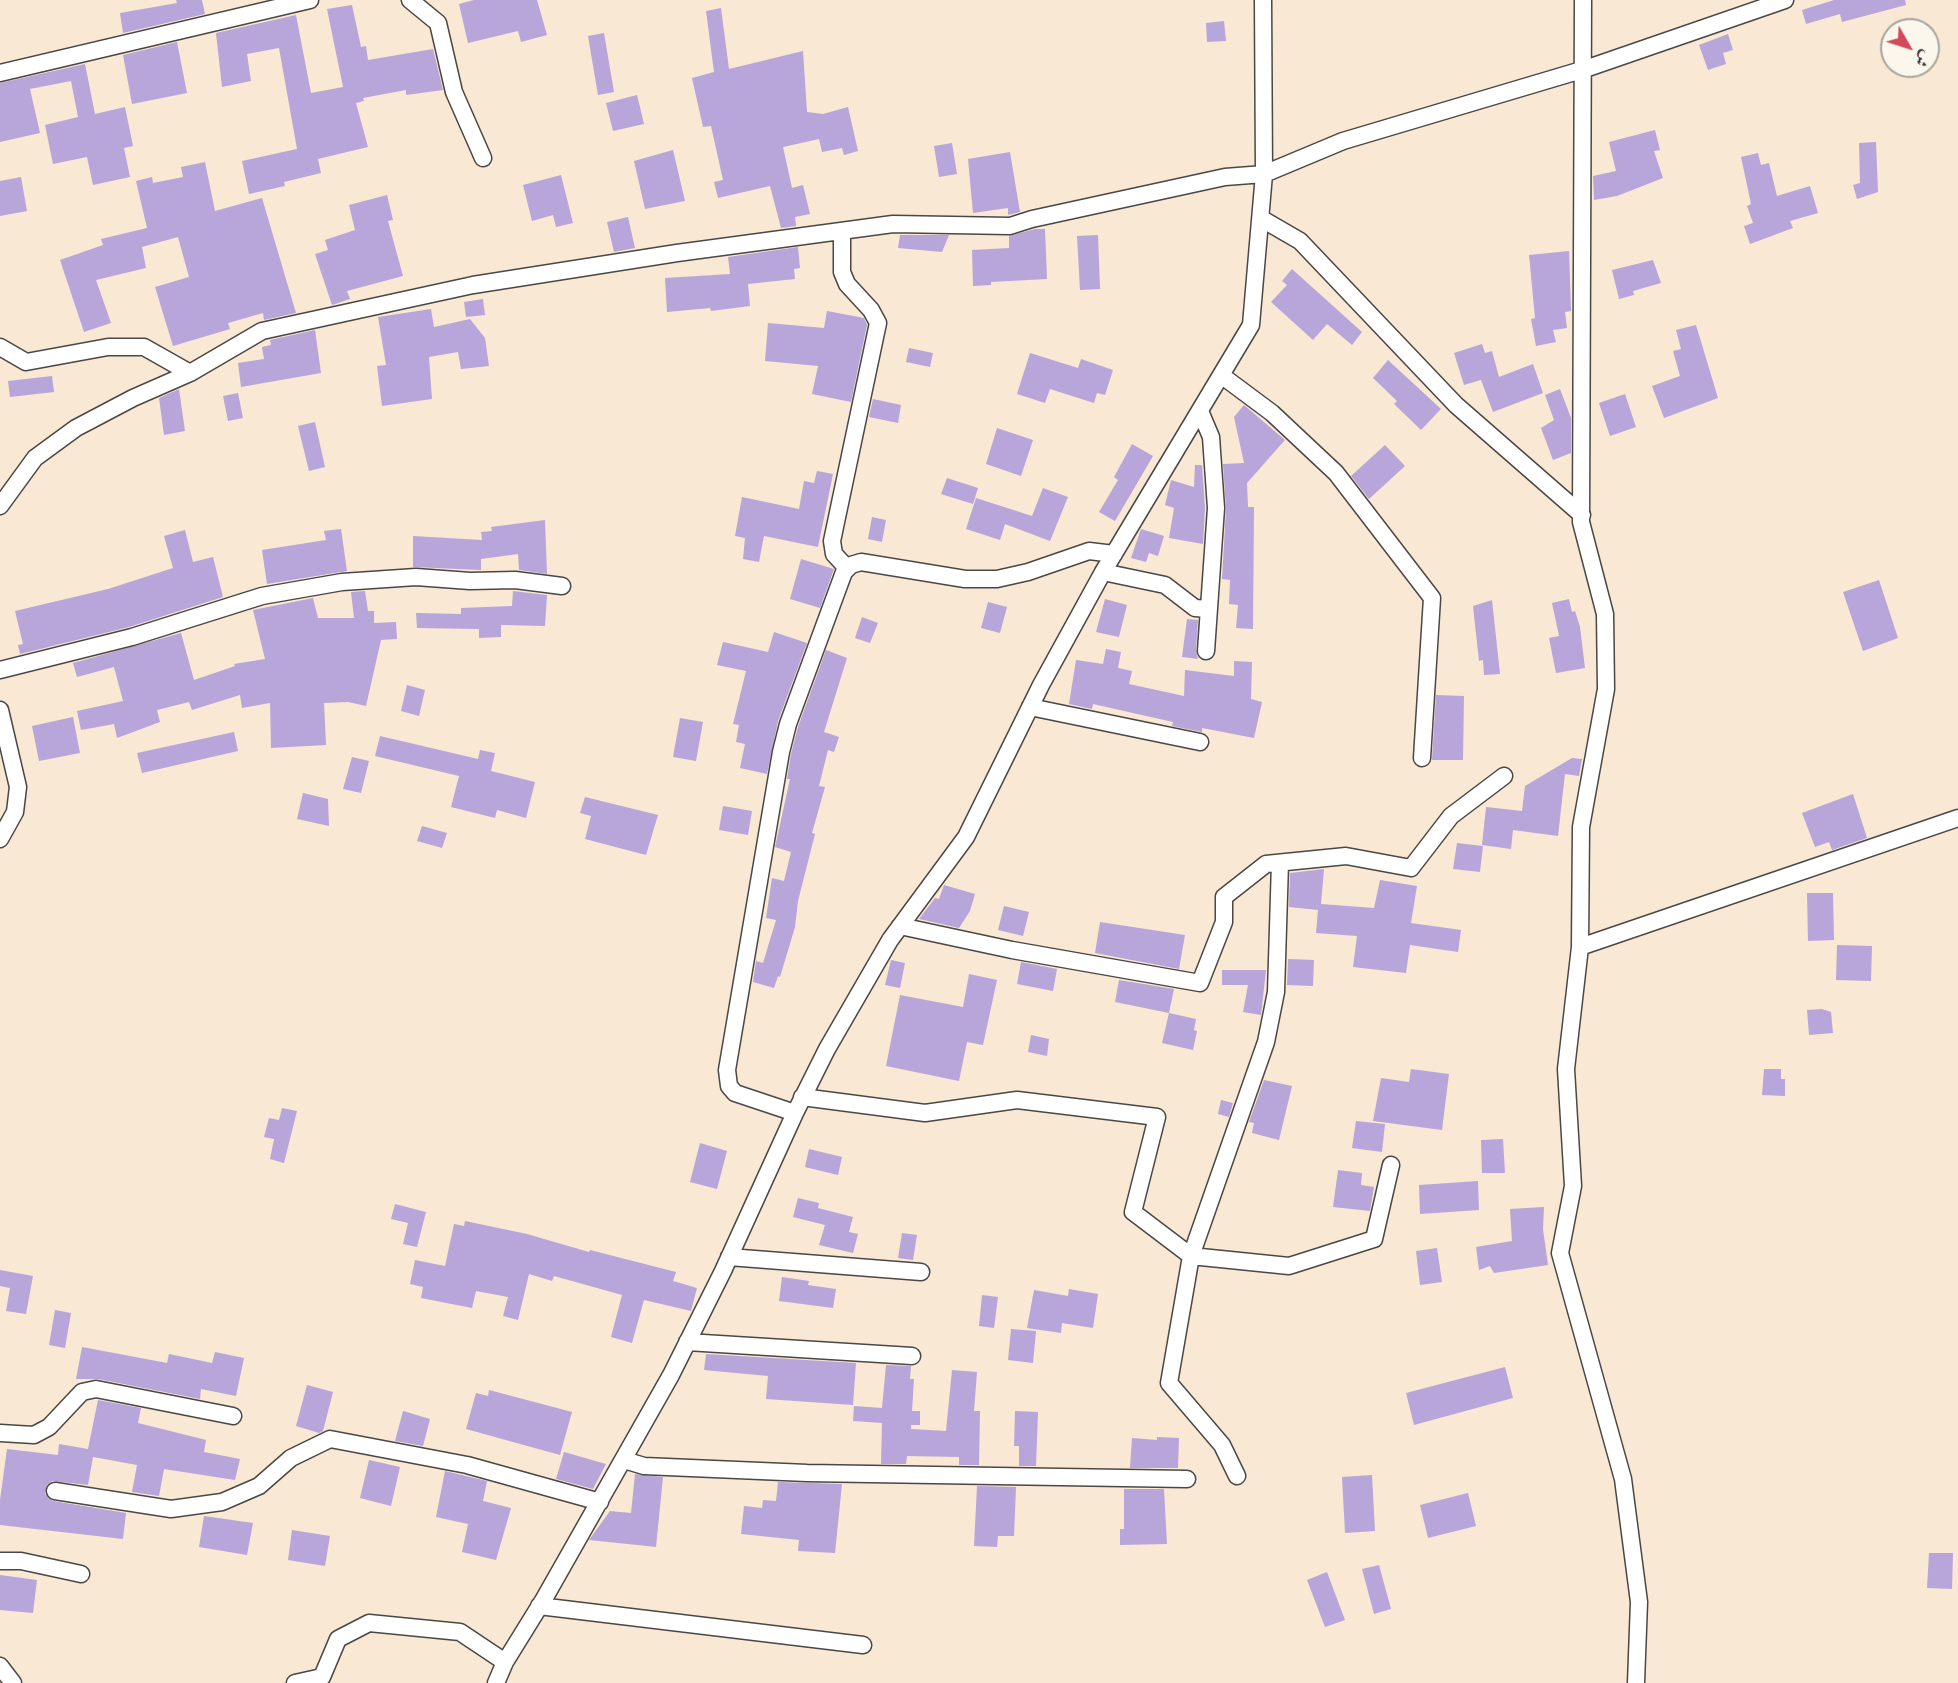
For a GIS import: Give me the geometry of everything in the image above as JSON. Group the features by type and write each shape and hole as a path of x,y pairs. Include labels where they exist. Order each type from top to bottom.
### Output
{"street":[{"path":"0,73 310,0"},
{"path":"410,0 438,23 454,92 483,158"},
{"path":"496,1683 505,1662 624,1460 687,1342 729,1257 802,1097 884,950 966,837 1030,707 1103,572 1251,325 1262,219 1264,174 1263,0"},
{"path":"1583,0 1585,69 1581,522 1605,614 1606,689 1581,827 1580,947 1566,1069 1573,1186 1560,1253 1623,1479 1639,1602 1636,1683"},
{"path":"0,506 35,459 76,428 133,398 190,373 262,331 340,312 473,285 677,253 894,224 1010,226 1032,219 1225,177 1264,174 1342,141 1585,69 1785,0"},
{"path":"1262,219 1300,242 1456,405 1582,515"},
{"path":"842,231 842,272 847,284 871,310 878,323 832,541 834,554 847,568"},
{"path":"0,347 26,362 108,347 144,347 190,373"},
{"path":"1221,375 1272,413 1336,473 1432,598 1422,758"},
{"path":"1200,411 1211,437 1216,508 1206,651"},
{"path":"795,1113 735,1093 729,1086 727,1070 781,752 796,703 847,568 861,562 965,579 997,579 1028,572 1089,551 1114,554"},
{"path":"1103,572 1165,585 1195,608 1208,609"},
{"path":"0,670 132,637 262,596 342,582 416,577 470,581 515,580 562,585"},
{"path":"1030,707 1200,742"},
{"path":"0,710 4,748 18,787 15,812 0,839"},
{"path":"900,926 1012,950 1200,983 1224,922 1224,897 1266,864 1346,856 1411,868 1450,816 1504,776"},
{"path":"1580,947 1958,818"},
{"path":"1237,1476 1221,1445 1168,1383 1191,1256 1266,1042 1276,992 1281,863"},
{"path":"802,1097 925,1113 1017,1100 1157,1117 1133,1212 1191,1256 1289,1266 1374,1239 1391,1165"},
{"path":"729,1257 921,1272"},
{"path":"687,1342 912,1356"},
{"path":"0,1433 34,1435 49,1427 82,1392 96,1389 233,1416"},
{"path":"55,1491 171,1509 222,1502 259,1486 291,1458 330,1438 467,1465 600,1502"},
{"path":"624,1460 644,1466 807,1473 1187,1479"},
{"path":"0,1561 21,1561 81,1574"},
{"path":"539,1606 863,1645"},
{"path":"295,1683 322,1677 338,1639 369,1623 460,1632 505,1662"},
{"path":"0,1666 13,1683"}],"building":[{"path":"176,0 202,0 205,14 123,33 120,13 177,3"},
{"path":"474,0 537,0 547,35 521,42 518,31 468,43 459,4"},
{"path":"1834,0 1905,0 1906,5 1842,22 1840,14 1806,24 1802,10"},
{"path":"352,5 361,47 366,46 368,60 433,49 443,90 406,95 406,90 363,98 364,101 356,103 368,147 318,159 321,173 284,182 285,186 249,194 242,161 297,149 279,48 247,54 251,81 222,87 216,33 296,15 311,93 343,87 327,9"},
{"path":"721,8 729,69 803,51 807,112 823,114 848,107 858,151 844,155 842,148 822,152 819,139 783,147 792,188 803,185 810,214 795,217 796,226 781,228 770,186 718,198 714,182 723,180 711,126 703,127 692,78 714,72 706,11"},
{"path":"1224,21 1226,41 1207,42 1206,23"},
{"path":"604,33 614,92 598,95 588,36"},
{"path":"1728,34 1733,50 1723,53 1726,64 1708,70 1699,45"},
{"path":"177,42 187,93 132,104 123,55"},
{"path":"85,64 95,114 125,107 133,146 124,148 130,177 93,185 87,157 53,164 45,125 78,117 71,81 30,89 40,133 0,142 0,83"},
{"path":"637,95 644,124 613,131 606,103"},
{"path":"1655,130 1660,150 1654,151 1663,178 1617,196 1594,200 1593,176 1616,171 1609,142"},
{"path":"1876,142 1878,192 1857,199 1853,185 1860,183 1859,143"},
{"path":"952,143 957,174 939,177 934,146"},
{"path":"673,150 685,201 645,209 634,161"},
{"path":"1010,152 1020,212 1008,215 1008,208 973,213 968,159"},
{"path":"1758,153 1761,165 1769,163 1777,196 1810,186 1818,213 1790,221 1793,228 1750,244 1744,226 1753,223 1747,206 1751,204 1741,157"},
{"path":"205,162 215,211 262,198 296,313 264,320 263,313 228,323 230,329 173,346 155,287 189,277 178,237 142,247 146,268 96,280 111,323 84,332 60,260 103,245 101,239 147,228 136,181 152,177 153,183 183,177 181,167"},
{"path":"561,175 573,223 556,227 553,215 532,221 523,185"},
{"path":"21,177 27,211 0,216 0,181"},
{"path":"387,195 393,220 388,221 403,276 347,291 350,299 332,305 315,254 328,250 325,240 355,230 349,205"},
{"path":"628,217 635,248 614,252 607,222"},
{"path":"1035,229 1045,229 1047,279 991,282 991,285 973,286 972,250 1009,248 1009,236"},
{"path":"900,235 949,235 942,252 898,248"},
{"path":"1098,235 1100,289 1080,290 1077,236"},
{"path":"798,247 800,268 794,269 795,279 748,284 750,306 711,311 710,308 667,312 665,278 730,274 728,257"},
{"path":"1569,251 1571,311 1565,312 1567,328 1553,330 1556,342 1536,346 1531,319 1535,318 1529,255"},
{"path":"1653,260 1661,283 1633,291 1634,295 1619,299 1612,270"},
{"path":"1292,269 1362,332 1352,345 1327,324 1313,340 1271,302 1287,285 1282,281"},
{"path":"483,299 485,315 466,317 464,302"},
{"path":"431,309 434,327 470,319 485,338 489,366 461,369 458,352 429,357 432,399 382,406 377,366 386,365 378,317"},
{"path":"827,311 864,318 867,325 851,402 812,394 818,366 765,361 768,323 824,328"},
{"path":"1696,325 1718,398 1664,418 1652,386 1680,376 1673,351 1681,349 1676,330"},
{"path":"315,330 321,373 241,387 238,363 264,359 262,347 271,345 270,340"},
{"path":"1482,344 1485,353 1492,351 1499,377 1533,364 1543,393 1493,412 1481,380 1464,385 1454,353"},
{"path":"909,348 933,353 930,367 906,362"},
{"path":"1030,353 1078,368 1081,359 1113,370 1105,395 1097,393 1094,403 1050,389 1045,403 1017,394"},
{"path":"1388,360 1441,409 1421,430 1394,404 1397,401 1373,378"},
{"path":"52,376 54,392 10,397 8,381"},
{"path":"179,389 185,431 164,435 159,398"},
{"path":"1560,389 1571,418 1571,453 1553,460 1541,428 1554,420 1545,395"},
{"path":"238,393 243,418 228,421 223,396"},
{"path":"1625,394 1636,427 1610,436 1599,403"},
{"path":"873,399 901,405 898,423 869,417"},
{"path":"1244,405 1285,440 1247,483 1248,507 1254,507 1253,629 1236,628 1238,605 1229,604 1230,580 1222,579 1226,509 1223,464 1244,463 1234,417"},
{"path":"315,422 325,467 309,471 298,426"},
{"path":"997,428 1033,440 1021,476 986,464"},
{"path":"1132,444 1153,456 1115,521 1099,512 1118,480 1114,477"},
{"path":"1385,445 1405,466 1369,499 1351,476"},
{"path":"1195,465 1202,465 1205,508 1203,544 1169,538 1174,508 1165,505 1171,480 1194,487"},
{"path":"817,471 833,474 818,547 764,536 759,562 743,559 745,538 735,536 742,497 799,509 804,481 814,483"},
{"path":"947,478 978,488 973,504 941,494"},
{"path":"1043,488 1068,497 1050,541 1005,524 1000,540 966,529 976,498 1032,516"},
{"path":"872,517 886,520 882,542 868,539"},
{"path":"545,520 547,574 519,570 518,554 481,559 481,570 413,567 413,536 482,540 481,532 492,531 491,527"},
{"path":"341,529 347,571 267,584 262,550 326,540 324,531"},
{"path":"1141,529 1164,536 1158,556 1149,553 1146,562 1131,558"},
{"path":"185,530 193,562 213,557 223,597 129,627 20,654 18,645 23,644 15,611 108,589 173,568 164,536"},
{"path":"801,559 834,569 820,608 790,599"},
{"path":"1879,580 1898,638 1863,651 1843,592"},
{"path":"365,591 368,611 374,611 374,623 396,622 397,639 381,640 366,706 348,702 324,703 326,745 271,748 270,703 242,708 240,695 192,710 189,702 157,710 160,722 117,738 114,724 81,730 77,711 123,701 114,667 77,677 73,663 181,633 194,680 235,666 234,664 265,659 253,610 313,598 318,618 354,618 351,592"},
{"path":"513,591 547,595 545,626 501,625 501,637 479,638 479,629 417,628 416,613 461,614 461,608 512,606"},
{"path":"1105,599 1127,605 1119,637 1096,632"},
{"path":"1569,599 1572,612 1575,611 1580,627 1585,668 1556,673 1549,638 1559,636 1552,603"},
{"path":"1492,600 1500,674 1484,675 1483,660 1479,661 1473,606"},
{"path":"988,602 1007,607 1000,633 981,628"},
{"path":"862,617 878,623 870,643 855,638"},
{"path":"1187,619 1198,620 1196,650 1198,659 1182,657"},
{"path":"774,632 807,643 778,721 767,774 740,768 745,744 736,742 739,725 733,724 746,671 717,665 723,642 768,652"},
{"path":"1106,649 1121,652 1118,668 1132,671 1129,684 1184,696 1185,670 1234,676 1234,661 1252,662 1251,699 1262,702 1254,738 1202,728 1202,732 1172,726 1173,722 1093,704 1092,709 1069,704 1076,660 1103,664"},
{"path":"826,650 847,658 824,732 839,737 834,752 828,750 819,786 825,787 812,833 815,834 798,901 795,927 780,977 778,976 774,988 753,982 756,961 763,963 776,920 766,918 772,878 784,881 791,852 775,847 790,779 787,779 791,754 798,727"},
{"path":"407,685 425,690 419,716 401,711"},
{"path":"1436,695 1464,696 1463,760 1432,760"},
{"path":"73,717 80,753 39,761 32,726"},
{"path":"680,718 703,722 696,761 673,757"},
{"path":"234,732 238,751 142,773 137,753"},
{"path":"380,736 478,759 480,750 495,753 491,771 535,782 526,818 497,810 495,818 451,807 459,776 375,756"},
{"path":"352,757 369,761 361,793 343,789"},
{"path":"1572,758 1582,759 1579,776 1565,774 1558,836 1513,830 1511,849 1482,845 1486,807 1522,811 1525,786"},
{"path":"303,793 328,799 329,826 297,819"},
{"path":"1853,794 1867,838 1832,850 1829,842 1815,847 1802,813"},
{"path":"585,797 658,815 646,855 585,839 591,816 580,813"},
{"path":"723,806 752,811 748,835 719,830"},
{"path":"422,826 447,833 442,848 417,841"},
{"path":"1457,843 1483,846 1480,872 1453,869"},
{"path":"1324,869 1321,904 1374,908 1380,880 1417,886 1411,923 1461,930 1458,952 1410,945 1406,973 1353,967 1357,936 1316,933 1318,910 1289,907 1290,873"},
{"path":"944,885 975,894 970,911 959,928 919,919 935,898 939,899"},
{"path":"1807,893 1833,893 1834,940 1808,941"},
{"path":"1004,906 1029,912 1023,936 998,930"},
{"path":"1100,922 1185,935 1179,969 1095,953"},
{"path":"1837,945 1872,946 1871,981 1836,980"},
{"path":"1288,959 1314,960 1313,986 1287,985"},
{"path":"891,960 905,963 900,988 885,985"},
{"path":"1021,962 1057,969 1053,991 1017,984"},
{"path":"1222,970 1266,970 1261,1015 1243,1012 1248,985 1222,985"},
{"path":"969,974 997,980 983,1045 967,1042 959,1081 886,1066 900,995 963,1007"},
{"path":"1119,980 1174,989 1169,1013 1115,1002"},
{"path":"1822,1009 1831,1012 1833,1033 1809,1035 1807,1010"},
{"path":"1169,1013 1196,1019 1194,1030 1197,1031 1193,1050 1162,1043"},
{"path":"1031,1035 1049,1039 1047,1056 1028,1052"},
{"path":"1411,1069 1449,1074 1442,1130 1373,1121 1381,1078 1409,1082"},
{"path":"1764,1069 1781,1069 1781,1079 1785,1079 1785,1096 1762,1095"},
{"path":"1264,1080 1292,1086 1279,1140 1252,1133 1254,1123 1249,1122"},
{"path":"1221,1100 1233,1103 1229,1117 1218,1114"},
{"path":"282,1108 297,1111 284,1163 270,1159 274,1139 264,1137 269,1118 279,1120"},
{"path":"1356,1121 1385,1124 1382,1152 1352,1148"},
{"path":"1503,1139 1505,1173 1482,1173 1481,1140"},
{"path":"700,1143 727,1151 717,1189 690,1182"},
{"path":"809,1149 842,1157 838,1175 805,1167"},
{"path":"1338,1170 1362,1173 1361,1185 1374,1187 1370,1211 1333,1207"},
{"path":"1478,1181 1479,1210 1420,1214 1419,1185"},
{"path":"798,1198 819,1203 818,1208 853,1217 849,1232 858,1234 853,1253 819,1245 825,1225 793,1217"},
{"path":"395,1204 426,1212 417,1247 403,1244 408,1223 391,1219"},
{"path":"1544,1207 1543,1229 1548,1265 1494,1273 1490,1266 1479,1270 1476,1247 1512,1241 1510,1209"},
{"path":"465,1221 527,1234 589,1252 590,1250 676,1272 673,1281 697,1288 691,1311 644,1300 632,1343 611,1337 622,1295 554,1276 552,1281 529,1274 518,1320 503,1316 508,1297 476,1291 472,1308 421,1298 423,1287 410,1284 415,1260 445,1266 454,1224 464,1226"},
{"path":"902,1233 917,1235 913,1260 898,1258"},
{"path":"1437,1248 1442,1282 1420,1285 1416,1251"},
{"path":"0,1270 33,1276 26,1314 6,1311 10,1288 0,1286"},
{"path":"782,1277 809,1281 808,1285 836,1289 833,1308 779,1301"},
{"path":"1069,1289 1098,1294 1093,1328 1062,1323 1061,1333 1027,1328 1034,1290 1068,1296"},
{"path":"982,1295 998,1297 994,1328 979,1326"},
{"path":"55,1310 71,1313 65,1348 49,1345"},
{"path":"1011,1329 1036,1331 1033,1363 1008,1360"},
{"path":"82,1347 167,1363 169,1354 212,1363 215,1352 244,1358 236,1396 201,1389 200,1399 98,1379 76,1379"},
{"path":"706,1354 856,1363 853,1405 766,1399 768,1376 704,1370"},
{"path":"886,1365 911,1366 910,1379 914,1379 912,1411 920,1411 920,1425 911,1425 911,1429 946,1431 952,1370 977,1372 974,1411 980,1411 979,1465 959,1465 959,1457 907,1456 906,1464 881,1464 882,1423 853,1421 854,1406 882,1408"},
{"path":"1505,1367 1513,1398 1414,1425 1406,1393"},
{"path":"307,1385 333,1392 323,1431 319,1433 296,1426"},
{"path":"489,1390 572,1412 560,1455 466,1429 476,1393 488,1396"},
{"path":"98,1400 141,1408 138,1423 206,1440 204,1452 240,1459 235,1480 164,1469 159,1496 132,1492 137,1465 93,1457 88,1485 52,1481 47,1485 45,1494 53,1501 126,1513 123,1539 0,1525 0,1500 7,1449 58,1455 59,1444 88,1449"},
{"path":"403,1411 430,1419 423,1446 395,1441"},
{"path":"1015,1411 1038,1412 1036,1466 1019,1466 1019,1446 1014,1446"},
{"path":"1157,1437 1179,1438 1178,1468 1130,1468 1132,1438 1157,1440"},
{"path":"564,1452 606,1464 593,1489 556,1479"},
{"path":"369,1460 400,1467 391,1506 360,1498"},
{"path":"445,1471 487,1481 483,1501 511,1508 496,1560 462,1552 468,1524 436,1517"},
{"path":"635,1474 663,1477 656,1547 589,1540 610,1511 631,1513"},
{"path":"1372,1475 1375,1531 1345,1533 1342,1477"},
{"path":"778,1482 842,1484 835,1553 798,1551 799,1540 741,1534 744,1506 762,1508 763,1500 776,1501"},
{"path":"977,1486 1016,1487 1014,1536 998,1536 997,1547 974,1546"},
{"path":"1124,1489 1164,1489 1167,1544 1120,1545 1120,1529 1124,1529"},
{"path":"1468,1493 1476,1526 1428,1538 1420,1505"},
{"path":"204,1516 253,1523 247,1555 199,1547"},
{"path":"292,1530 330,1536 325,1566 288,1560"},
{"path":"1929,1553 1953,1553 1952,1589 1927,1588"},
{"path":"1379,1565 1391,1609 1374,1614 1362,1569"},
{"path":"1327,1572 1345,1620 1325,1627 1307,1580"},
{"path":"0,1575 37,1580 33,1613 0,1610"}]}
